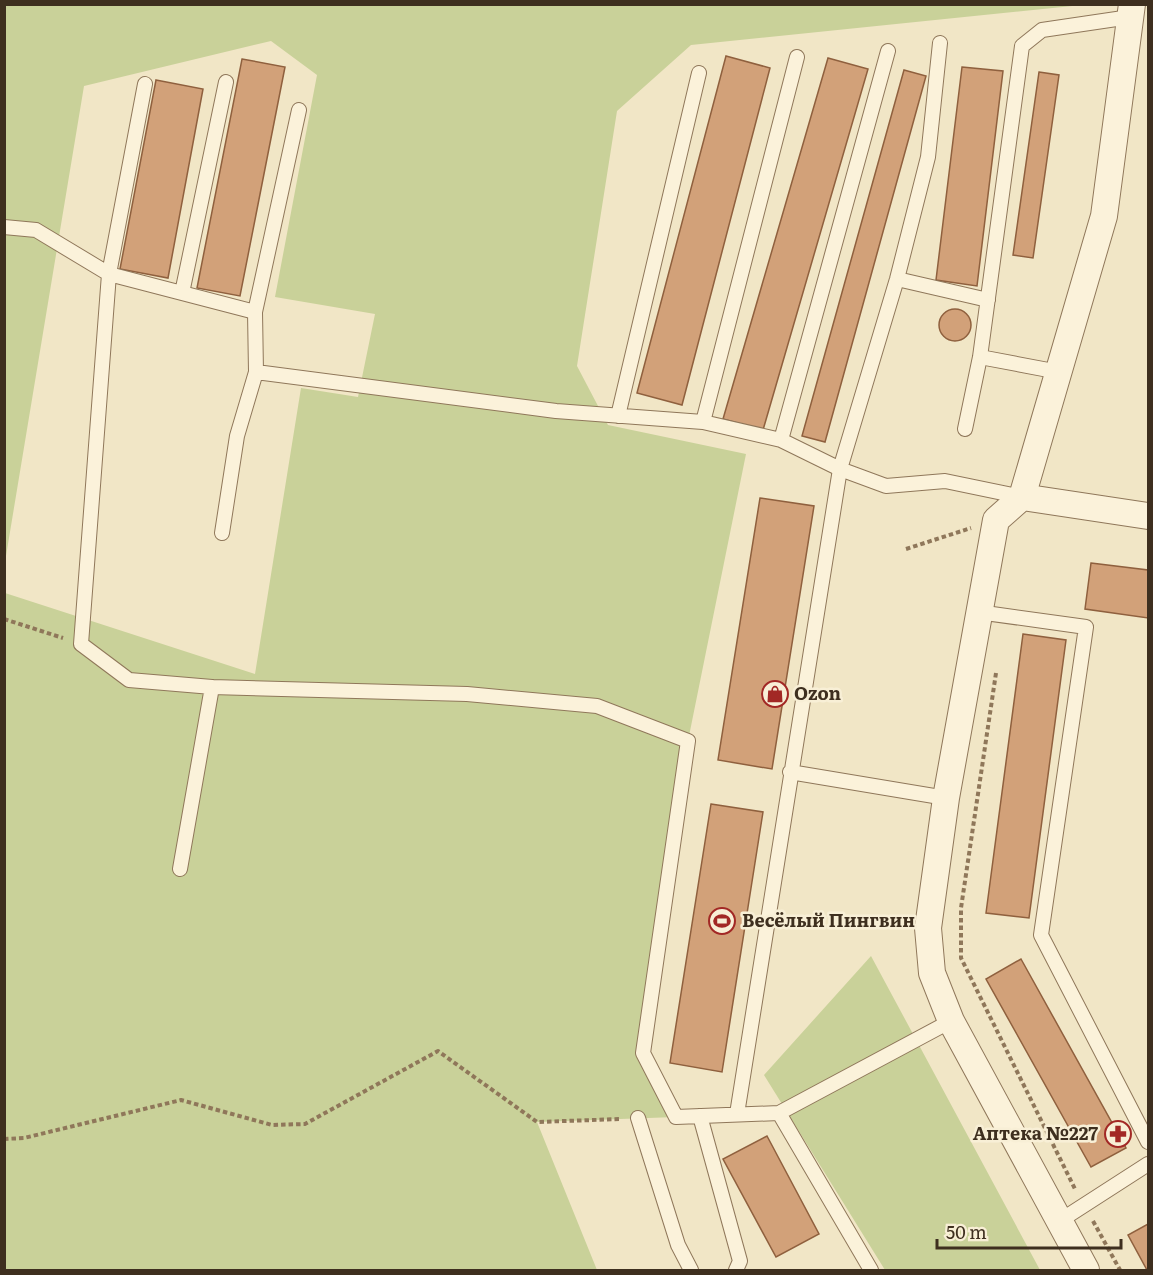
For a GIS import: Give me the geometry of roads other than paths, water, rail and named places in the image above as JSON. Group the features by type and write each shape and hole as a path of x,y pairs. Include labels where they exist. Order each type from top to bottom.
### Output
{"street":[{"path":"1086,1270 951,1021 932,973 928,928 946,798 996,520 1022,497 1104,216 1131,11"},
{"path":"1022,497 1149,516"}],"lane":[{"path":"965,429 980,357 1022,46 1042,30 1131,11"},
{"path":"736,1114 840,469 897,279 928,157 940,43"},
{"path":"781,441 888,51"},
{"path":"703,422 797,57"},
{"path":"618,416 699,73"},
{"path":"182,293 226,82"},
{"path":"145,84 109,274 81,644 129,680 212,687 468,694 597,706 688,741 643,1053 676,1117 779,1113 951,1021"},
{"path":"222,534 237,436 256,372 255,312 299,110"},
{"path":"4,227 36,230 109,274 255,312"},
{"path":"897,279 988,300"},
{"path":"980,357 1059,372"},
{"path":"256,372 556,411 703,422 781,441 840,469 886,486 945,481 1022,497"},
{"path":"978,612 1086,627 1041,935 1149,1142"},
{"path":"180,868 212,687"},
{"path":"790,772 946,798"},
{"path":"779,1113 872,1270"},
{"path":"700,1116 741,1261 735,1270"},
{"path":"638,1118 678,1245 692,1270"},
{"path":"1058,1222 1149,1164"}],"place":[{"name":"Ozon","path":"775,694"},
{"name":"Весёлый Пингвин","path":"722,921"},
{"name":"Аптека №227","path":"1118,1134"}]}
